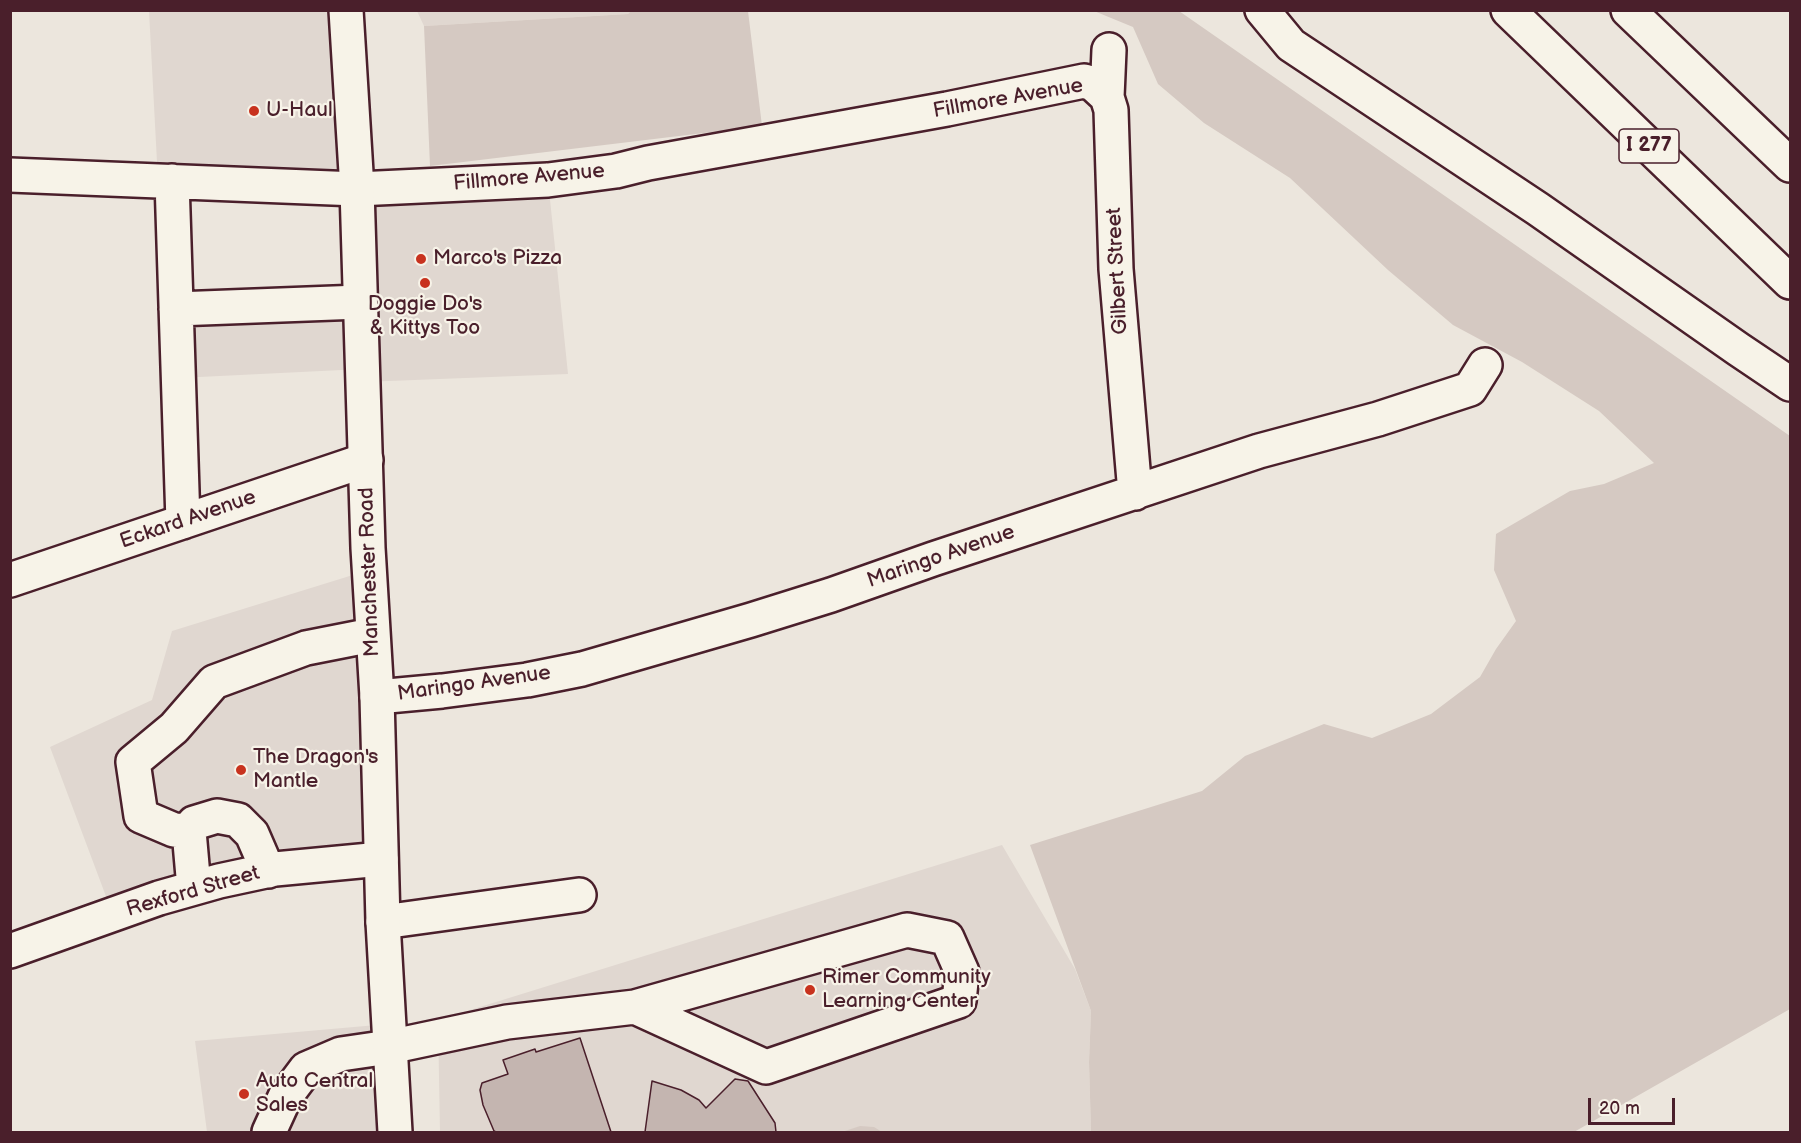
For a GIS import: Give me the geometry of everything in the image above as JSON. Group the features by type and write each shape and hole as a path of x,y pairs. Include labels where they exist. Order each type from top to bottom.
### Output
{"main road":[{"name":"Manchester Road","path":"346,10 357,189 372,635 377,697 383,922 395,1132"},
{"path":"1239,10 1538,208 1791,384"},
{"path":"1262,10 1291,45"},
{"name":"I 277","path":"1508,10 1791,282"},
{"path":"1628,10 1791,165"},
{"name":"Gilbert Street","path":"1109,50 1107,97 1111,110 1116,270 1135,493"},
{"name":"Fillmore Avenue","path":"10,175 357,189 582,177 947,109 1083,81 1093,84 1107,97"},
{"path":"172,181 183,522"},
{"path":"176,309 360,302"},
{"name":"Maringo Avenue","path":"377,697 526,680 582,669 831,595 1259,451 1378,418 1470,389 1485,365"},
{"name":"Eckard Avenue","path":"10,579 366,460"},
{"path":"189,831 174,830 141,816 133,762 174,728 214,682 306,648 372,635"},
{"path":"194,888 189,831 194,823 217,816 238,820 252,834 268,871"},
{"name":"Rexford Street","path":"10,951 194,888 268,871 381,859"},
{"path":"383,922 579,895"},
{"path":"269,1132 285,1097 306,1069 341,1054 389,1047 507,1022 635,1007 907,930 947,938 962,972 959,1001 766,1067 635,1007"}],"shaded area":[{"path":"632,10 748,11 762,126 430,166 424,26 628,14"},
{"path":"149,11 346,11 357,189 158,181"},
{"path":"417,11 632,11 628,14 424,26"},
{"path":"1094,11 1179,11 1790,436 1790,1009 1574,1132 1091,1132 1089,1062 1091,1011 1030,845 1202,791 1245,756 1324,724 1372,738 1431,714 1480,677 1516,621 1494,570 1496,534 1570,491 1604,484 1654,463 1599,411 1522,362 1453,325 1388,270 1290,178 1204,123 1158,84 1133,27"},
{"path":"548,180 568,374 363,382 362,369 179,378 176,309 360,302 357,189"},
{"path":"369,570 381,859 113,915 50,747 152,700 172,631"},
{"name":"Rimer Community Learning Center","path":"1002,845 1075,969 1091,1011 1089,1062 1091,1132 440,1132 438,1020"},
{"path":"388,1024 395,1132 207,1132 195,1041"},
{"path":"860,1126 874,1127 882,1132 842,1132"}],"building":[{"path":"580,1038 611,1132 494,1131 483,1105 480,1090 482,1083 508,1074 503,1060"},
{"path":"735,1079 748,1081 775,1123 776,1132 645,1132 652,1081 681,1090 699,1100 706,1108"}],"place":[{"name":"U-Haul","path":"254,111"},
{"name":"Marco's Pizza","path":"421,259"},
{"name":"Doggie Do's & Kittys Too","path":"425,283"},
{"name":"The Dragon's Mantle","path":"241,770"},
{"name":"Rimer Community Learning Center","path":"810,990"},
{"name":"Auto Central Sales","path":"244,1094"}]}
